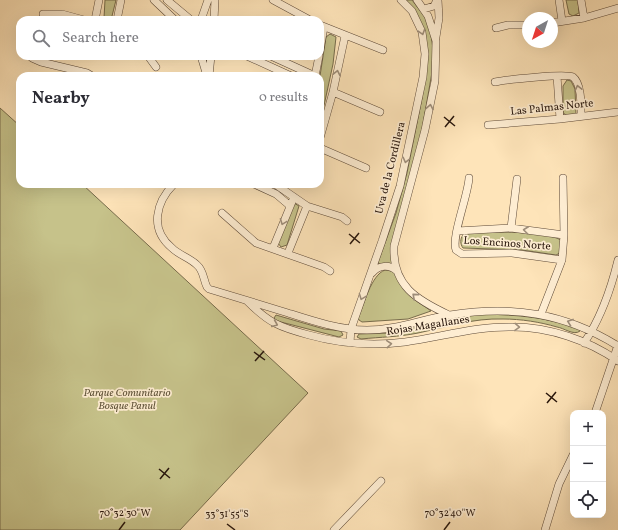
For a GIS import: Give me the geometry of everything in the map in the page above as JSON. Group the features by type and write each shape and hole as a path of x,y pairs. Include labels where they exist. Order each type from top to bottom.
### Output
{"street":[{"path":"96,16 99,0"},
{"path":"118,16 121,0"},
{"path":"154,0 172,16"},
{"path":"168,0 186,16"},
{"path":"202,16 208,0"},
{"path":"214,16 215,0"},
{"path":"273,0 303,16"},
{"name":"Uva de la Cordillera","path":"350,343 351,328 371,274 400,186 411,143 424,69 425,47 422,32 416,18 401,0"},
{"name":"Uva de la Cordillera","path":"417,0 424,9 431,24 436,41"},
{"name":"Uva de la Cordillera","path":"424,9 431,7 438,0"},
{"name":"Uva de la Cordillera","path":"438,0 439,18 436,41 435,81 425,130 394,246 398,272 404,284 425,304 449,315"},
{"path":"559,0 562,21"},
{"path":"582,0 584,18"},
{"path":"558,22 584,18 618,8"},
{"path":"43,14 62,14 69,16"},
{"path":"496,28 508,25 522,25"},
{"path":"324,27 383,50"},
{"path":"324,124 346,36"},
{"path":"36,60 83,72"},
{"path":"151,60 156,67"},
{"path":"202,60 207,72"},
{"path":"209,72 210,60"},
{"path":"257,60 283,72"},
{"path":"280,60 306,72"},
{"path":"316,72 318,60"},
{"path":"495,82 505,79 568,75 578,83 581,116"},
{"path":"557,76 560,120"},
{"path":"333,92 380,112"},
{"name":"Las Palmas Norte","path":"488,125 560,120 618,112"},
{"path":"324,150 366,168"},
{"path":"469,178 468,189 458,231 510,228 564,235"},
{"path":"541,314 562,260 564,235 563,178"},
{"path":"510,228 517,179"},
{"name":"Rojas Magallanes","path":"169,188 162,199 158,210 157,221 160,232 170,247 198,265 202,271 205,283 210,289 331,326 366,330 398,328 449,315 489,311 541,314 566,320 592,331 618,346"},
{"path":"263,188 276,194 289,205"},
{"path":"281,188 307,206 342,217 347,221"},
{"path":"273,248 289,205 294,196"},
{"path":"288,253 307,206"},
{"path":"222,213 250,239 324,267 330,271"},
{"name":"Los Encinos Norte","path":"458,231 454,241 456,250 462,254 512,253 562,260"},
{"path":"584,343 592,331 605,302 618,260"},
{"path":"371,274 378,268 386,266 398,272"},
{"name":"Rojas Magallanes","path":"245,300 265,319 278,325 320,338 350,343 378,344 405,342 512,326 547,330 584,343 615,359"},
{"path":"596,410 615,359 618,346"},
{"path":"545,530 559,484 570,461"},
{"path":"334,530 381,481"}],"green space":[{"path":"105,0 116,0 112,16 104,16"},
{"path":"405,0 412,0 425,17 431,35 433,49 432,72 422,130 392,243 392,265 379,264 378,262 396,213 407,173 422,98 428,54"},
{"path":"566,0 578,0 579,13 573,16 569,14"},
{"path":"330,34 336,37 333,64 324,106 324,72 321,72 322,60 324,60 326,37"},
{"path":"567,80 571,81 575,89 576,115 568,116 563,113 563,86"},
{"name":"Parque Comunitario Bosque Panul","path":"0,108 16,122 16,188 86,188 308,393 180,530 0,530"},
{"path":"294,203 299,206 287,245 281,247 278,243"},
{"path":"518,232 553,237 561,240 560,253 556,255 522,250 463,248 461,240 463,235 472,233"},
{"path":"385,270 395,273 402,280 413,298 431,311 408,319 362,322 359,320 358,318 368,291 380,273"},
{"path":"484,314 544,319 579,329 580,331 575,333 530,321 492,319 460,323 404,335 361,339 357,337 359,334 393,333 463,316"},
{"path":"276,315 324,329 341,331 343,335 339,337 277,321 274,318"}]}
